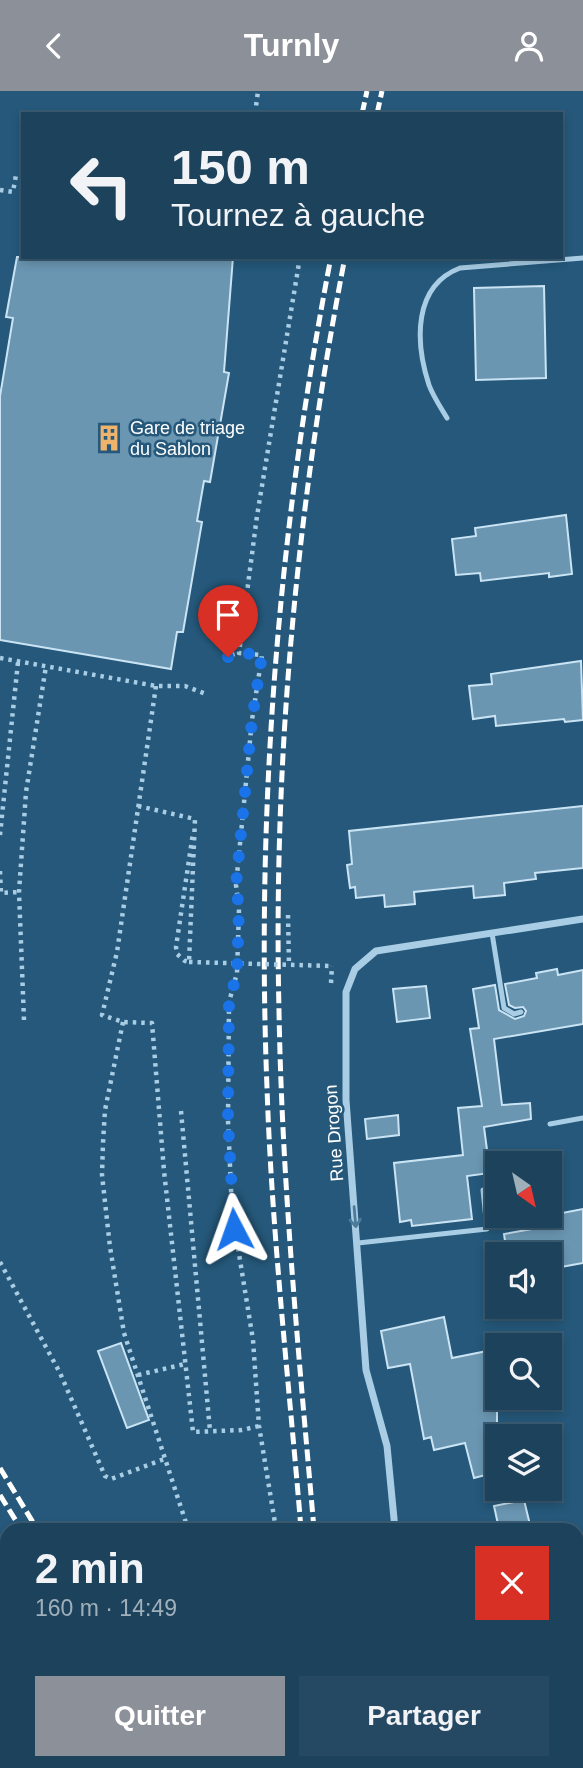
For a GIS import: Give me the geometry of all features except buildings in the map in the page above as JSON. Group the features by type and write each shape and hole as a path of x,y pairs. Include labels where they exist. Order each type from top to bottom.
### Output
{"street":[{"name":"Rue Drogon","path":"394,1523 387,1446 366,1370 346,1100 346,992 355,969 376,951 583,919"}],"lane":[{"path":"447,418 429,384 422,338 422,306 432,286 445,274 460,268 583,258"},
{"path":"492,933 504,1008 514,1014 521,1012"},
{"path":"550,1124 583,1118"},
{"path":"358,1243 487,1230 483,1190"}],"path":[{"path":"255,112 258,91"},
{"path":"0,190 13,192 16,175 21,176"},
{"path":"239,653 257,516 300,259"},
{"path":"223,657 239,653 262,655 252,720 236,885 239,909 237,973 229,1002 228,1120 236,1246 253,1340 259,1426 275,1523"},
{"path":"0,658 156,686 185,686 206,694"},
{"path":"0,835 0,813 18,662"},
{"path":"24,1020 19,892 26,792 46,666"},
{"path":"156,686 117,952 102,1015 123,1022 152,1023 164,1171 193,1432 259,1426"},
{"path":"138,806 195,818 176,947 181,959 189,962 332,966"},
{"path":"189,962 193,833"},
{"path":"0,871 1,893 19,892"},
{"path":"288,915 289,965"},
{"path":"123,1022 105,1110 102,1175 124,1333 186,1523"},
{"path":"181,1111 210,1431"},
{"path":"0,1262 60,1373 105,1476 111,1479 167,1458"},
{"path":"138,1375 186,1364"}],"railway":[{"path":"362,112 367,91"},
{"path":"377,112 382,91"},
{"path":"300,1523 269,1143 264,984 265,880 268,775 285,567 297,463 331,259"},
{"path":"313,1523 284,1141 279,1011 280,822 301,538 328,350 345,259"},
{"path":"0,1468 33,1523"},
{"path":"0,1495 17,1523"}],"place":[{"name":"Gare de triage du Sablon","path":"109,438"}],"route":[{"path":"228,657 239,653 262,655 252,720 236,885 239,909 237,973 229,1002 228,1120 234,1229"}]}
